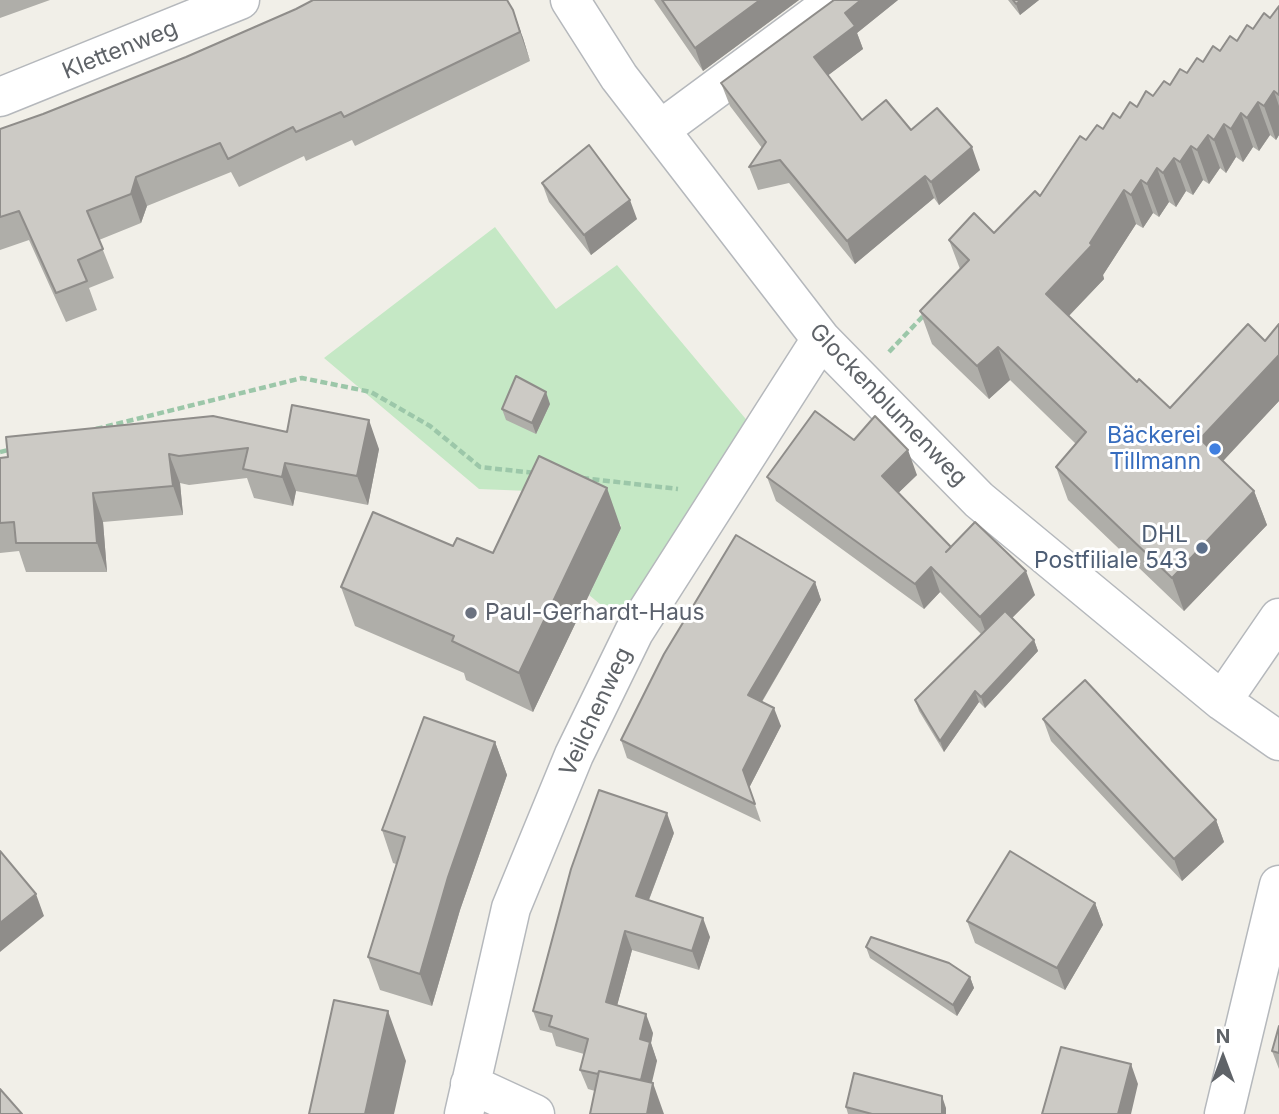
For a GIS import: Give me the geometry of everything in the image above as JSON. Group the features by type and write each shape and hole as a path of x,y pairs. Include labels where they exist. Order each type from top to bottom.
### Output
{"street":[{"name":"Klettenweg","path":"0,97 240,0"},
{"name":"Glockenblumenweg","path":"570,0 619,77 821,339 979,500 1222,701 1279,741"},
{"path":"660,130 836,0"},
{"name":"Veilchenweg","path":"535,1114 467,1099 511,908 574,755 634,632 821,339"},
{"path":"1222,701 1279,618"},
{"path":"1224,1114 1279,884"}],"path":[{"path":"862,381 929,310"},
{"path":"888,351 902,339"},
{"path":"92,430 302,378 371,392 430,426 480,467 548,474"},
{"path":"0,452 26,446"},
{"path":"575,477 722,494"}],"green space":[{"path":"495,227 556,309 617,265 760,436 634,632 589,595 621,525 554,492 479,489 324,358"}],"building":[{"path":"313,0 507,0 520,32 344,117 341,112 296,132 293,127 228,159 220,143 136,177 131,194 87,211 103,249 78,260 87,281 56,293 19,211 0,217 0,129 186,57"},
{"path":"662,0 760,0 695,48"},
{"path":"834,0 861,0 845,13 855,26 814,57 862,120 886,100 911,130 937,108 972,147 931,182 925,176 847,241 780,160 749,167 766,142 721,83"},
{"path":"1279,6 1279,95 1274,91 1264,106 1258,102 1247,118 1241,113 1231,129 1224,124 1214,140 1208,135 1197,150 1191,146 1180,162 1174,158 1163,173 1157,168 1147,184 1141,180 1131,195 1124,190 1090,243 1092,245 1046,294 1137,382 1139,379 1170,408 1248,324 1265,341 1279,324 1279,355 1200,439 1254,491 1172,578 1056,467 1086,432 998,347 977,366 920,311 969,260 949,240 974,213 994,233 1035,191 1040,196 1080,136 1086,140 1097,125 1103,129 1113,113 1120,118 1130,102 1137,107 1146,91 1153,96 1164,81 1170,85 1180,69 1187,73 1197,58 1203,62 1213,46 1220,51 1230,36 1237,41 1247,25 1253,29 1264,13 1270,18"},
{"path":"589,145 630,200 584,235 542,183"},
{"path":"516,376 546,392 532,423 502,409"},
{"path":"292,405 369,420 357,476 285,463 282,477 243,469 248,448 179,456 169,454 173,486 93,493 97,543 16,543 14,522 0,523 0,458 8,457 6,437 213,416 287,432"},
{"path":"815,411 854,440 875,416 908,450 882,476 951,547 975,522 1026,571 980,617 931,567 915,584 767,477"},
{"path":"539,456 607,488 519,673 452,641 454,636 341,587 373,512 453,546 457,538 493,553"},
{"path":"736,535 815,582 748,695 774,708 743,770 755,804 621,740 664,654"},
{"path":"1005,611 1034,640 981,697 975,691 940,741 915,700"},
{"path":"1085,680 1216,820 1174,859 1043,719"},
{"path":"424,717 495,742 448,877 420,974 368,957 405,837 382,830"},
{"path":"599,790 667,813 636,896 703,918 692,951 625,931 606,1002 646,1014 640,1039 650,1042 641,1080 580,1070 588,1039 549,1026 552,1016 533,1011 571,869"},
{"path":"0,851 36,894 0,923"},
{"path":"1010,851 1095,903 1057,968 967,921"},
{"path":"871,937 949,963 970,977 953,1005 866,947"},
{"path":"334,1000 388,1011 365,1114 309,1114"},
{"path":"1279,1026 1279,1053 1272,1051"},
{"path":"1061,1047 1131,1064 1118,1114 1042,1114"},
{"path":"599,1071 653,1083 647,1114 590,1114"},
{"path":"854,1073 942,1096 942,1114 872,1114 846,1107"},
{"path":"0,1089 22,1114 0,1114"}],"place":[{"name":"Bäckerei Tillmann","path":"1215,449"},
{"name":"DHL Postfiliale 543","path":"1202,548"},
{"name":"Paul-Gerhardt-Haus","path":"471,613"}]}
